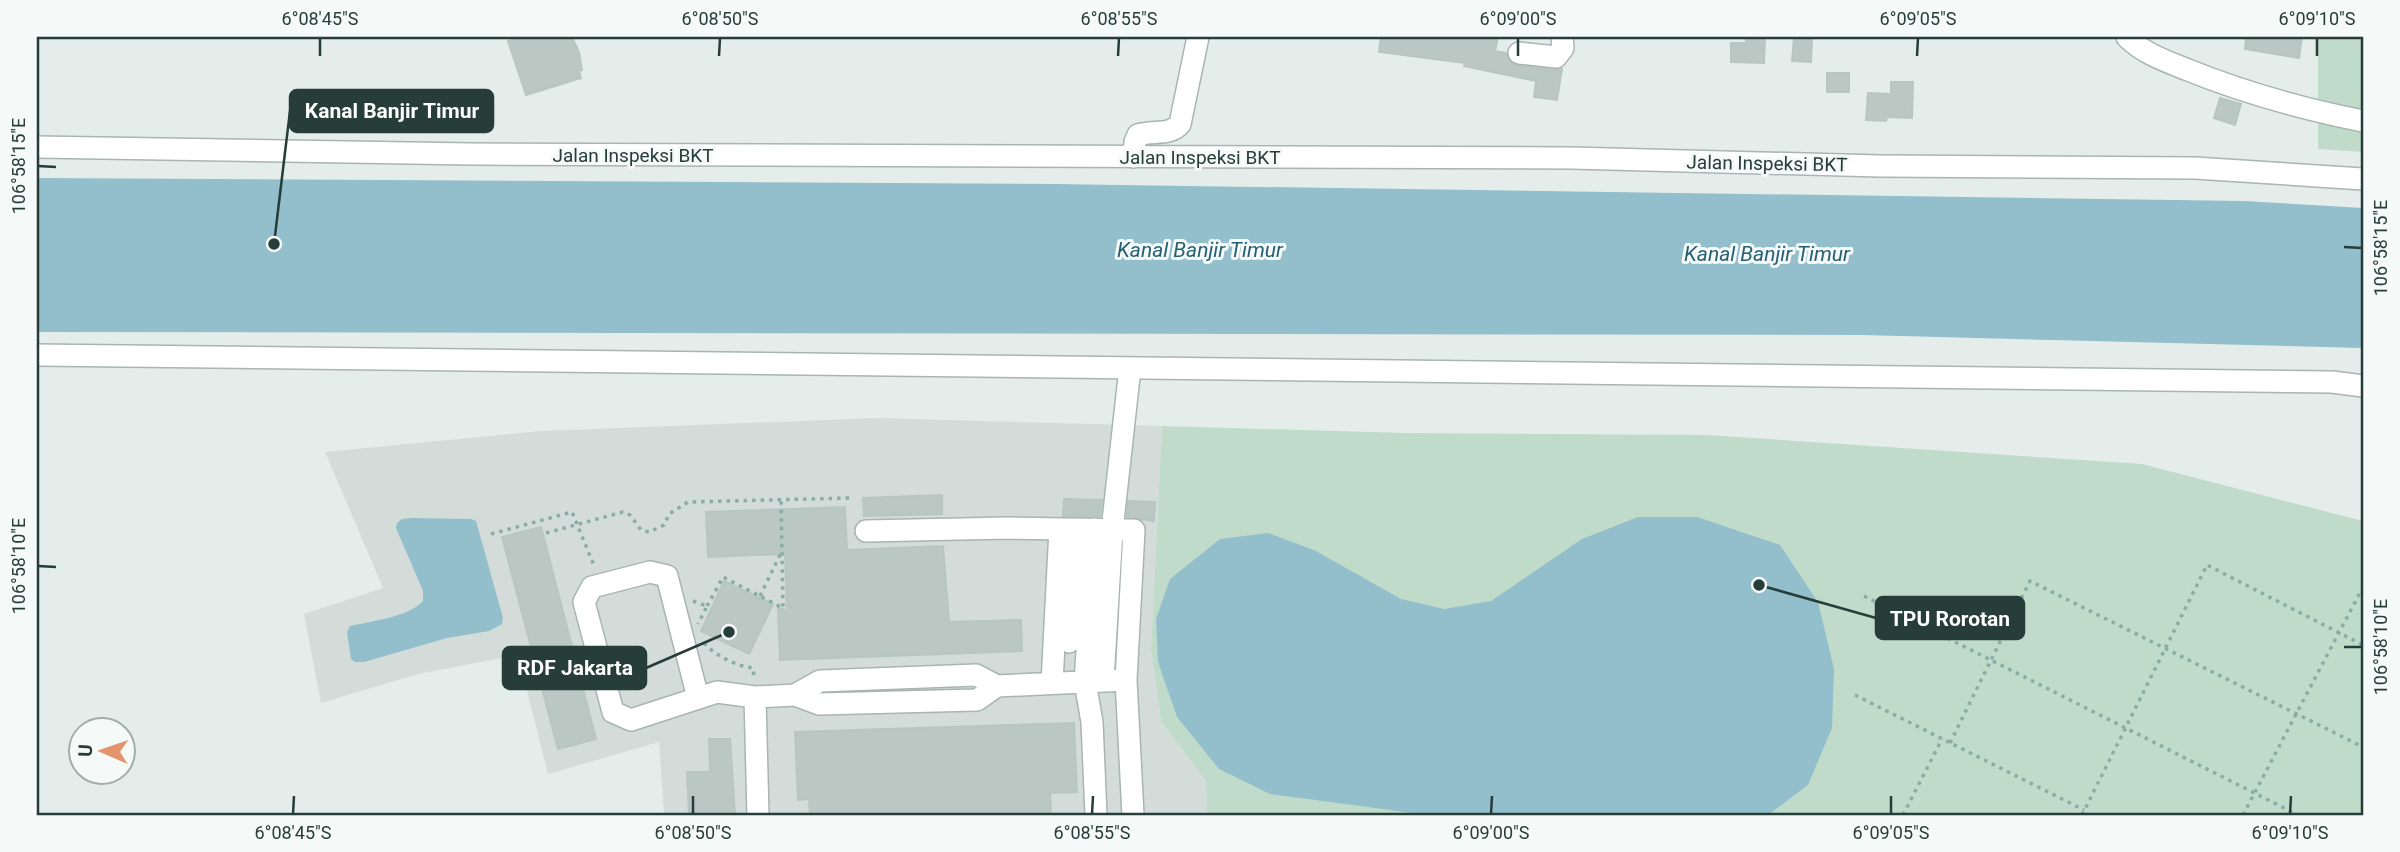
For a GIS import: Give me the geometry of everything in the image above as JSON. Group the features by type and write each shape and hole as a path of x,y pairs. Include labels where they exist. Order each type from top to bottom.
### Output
{"street":[{"path":"1134,157 1138,135 1176,129 1180,124 1198,37"},
{"path":"1519,53 1556,57 1563,48 1562,37"},
{"path":"2127,37 2158,58 2211,79 2269,99 2363,121"},
{"name":"Jalan Inspeksi BKT","path":"37,147 472,154 1571,158 1880,166 2195,168 2363,179"},
{"path":"37,355 2332,382 2363,386"},
{"path":"1096,815 1092,722 1077,682 1085,529 1130,368"},
{"path":"866,531 1008,528 1134,530 1126,680 1133,815"},
{"path":"1077,682 1085,529"},
{"path":"698,698 667,576 650,572 592,587 584,602 613,712 631,720 698,698 716,692 755,697 796,695 819,704 977,700 997,686 1126,680"},
{"path":"755,697 758,815"}],"path":[{"path":"546,533 623,512 630,515 641,530 649,532 664,525 669,514 688,502 850,499"},
{"path":"696,629 723,577 783,608 781,500"},
{"path":"491,534 572,512 600,585"},
{"path":"760,596 782,551"},
{"path":"2082,815 2207,565 2363,645"},
{"path":"1950,743 2030,581 2363,747"},
{"path":"2244,815 2363,587"},
{"path":"1864,596 2298,815"},
{"path":"675,607 694,600 707,606"},
{"path":"701,640 711,651 744,667 753,668 755,697"},
{"path":"1855,695 2084,810"},
{"path":"1903,815 1942,739"}],"shaded area":[{"path":"876,418 1162,426 1151,649 1161,721 1206,781 1207,815 664,815 659,742 548,774 518,655 418,674 321,703 304,614 383,588 325,452 542,431"}],"green space":[{"path":"2318,37 2363,37 2363,152 2318,149"},
{"path":"1162,426 1405,433 1708,435 2142,464 2363,521 2363,815 1207,815 1206,781 1161,721 1151,649"}],"water":[{"path":"37,178 1053,184 2244,201 2363,208 2363,348 1862,335 37,332"},
{"path":"1638,517 1697,517 1780,545 1818,602 1834,669 1832,728 1808,785 1768,815 1428,815 1270,794 1219,769 1177,717 1158,662 1156,619 1170,579 1220,539 1268,533 1314,550 1401,599 1444,609 1491,601 1582,539"},
{"path":"402,519 476,521 503,618 502,624 489,631 447,638 364,662 355,662 351,659 347,632 350,626 399,615 423,601 423,591 396,528"}],"building":[{"path":"521,37 572,37 579,52 581,78 526,95 508,41"},
{"path":"1381,37 1498,37 1495,51 1506,53 1512,64 1562,69 1557,100 1534,97 1536,81 1464,66 1465,63 1379,52"},
{"path":"1746,37 1765,37 1764,63 1731,62 1731,43 1746,43"},
{"path":"1794,37 1812,38 1811,62 1792,61"},
{"path":"2246,37 2302,37 2299,58 2245,49"},
{"path":"1827,73 1849,73 1849,92 1827,92"},
{"path":"1891,82 1913,82 1912,118 1866,120 1868,93 1891,94"},
{"path":"2220,98 2241,104 2235,125 2214,118"},
{"path":"942,495 942,514 864,516 863,498"},
{"path":"1064,499 1102,500 1100,516 1063,516"},
{"path":"1128,501 1155,502 1154,521 1127,517"},
{"path":"845,507 847,550 943,546 949,622 1021,620 1022,651 780,660 778,607 787,611 785,554 708,557 706,512"},
{"path":"541,527 596,739 558,749 502,537"},
{"path":"724,581 773,604 749,654 701,631"},
{"path":"1074,723 1077,792 1050,793 1051,815 810,815 809,799 798,800 795,732"},
{"path":"709,739 730,739 735,815 689,815 687,772 710,772"}],"place":[{"name":"Kanal Banjir Timur","path":"274,244"},
{"name":"TPU Rorotan","path":"1759,585"},
{"name":"RDF Jakarta","path":"729,632"}]}
